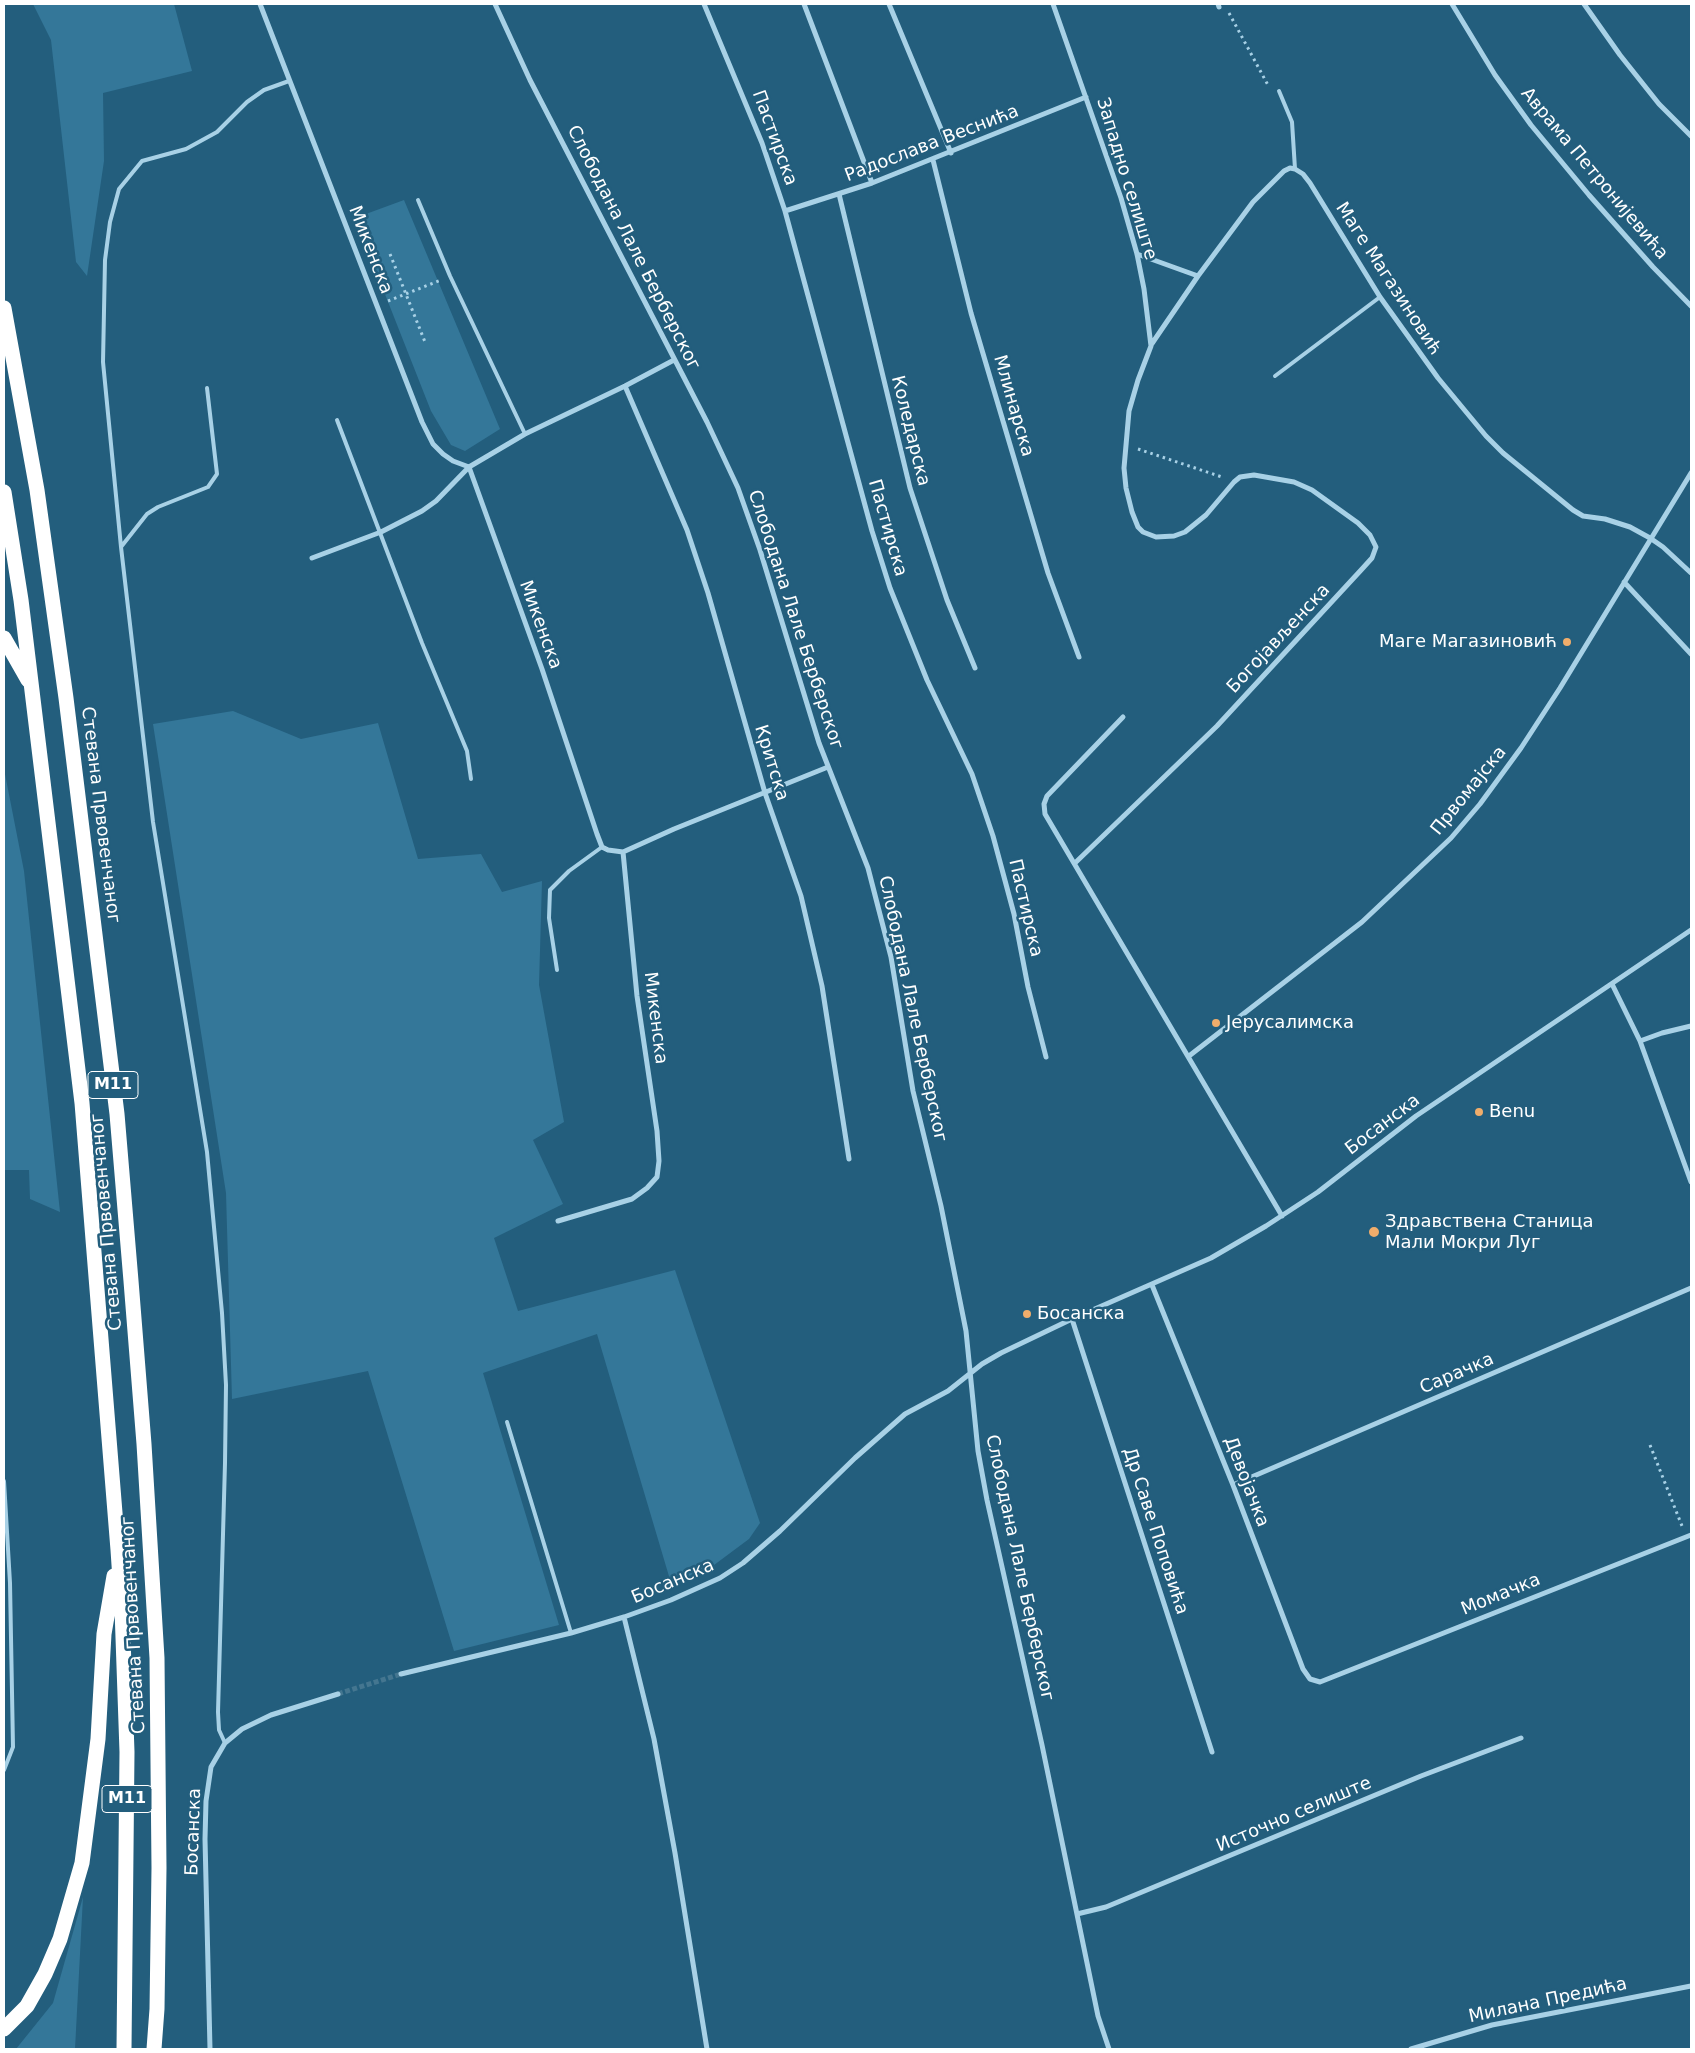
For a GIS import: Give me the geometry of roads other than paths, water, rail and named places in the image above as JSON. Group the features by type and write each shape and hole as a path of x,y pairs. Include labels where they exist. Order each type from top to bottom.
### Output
{"highway":[{"name":"Стевана Првовенчаног","path":"4,308 37,490 66,698 114,1095 132,1281 144,1444 156,1658 159,1868 157,2009 154,2049"},
{"name":"Стевана Првовенчаног","path":"4,492 31,686 82,1103 118,1550 127,1752 124,2049"},
{"path":"4,638 31,686"},
{"path":"4,2029 27,2006 45,1974 60,1939 82,1863 96,1754 104,1634 118,1550"}],"street":[{"name":"Микенска","path":"260,4 422,422 433,444 443,454 453,461 468,466 542,669 602,847"},
{"name":"Слободана Лале Берберског","path":"495,4 530,80 707,422 738,488 760,550 828,767 868,868 885,930 913,1091 941,1206 966,1331 972,1372 978,1451 987,1500 1042,1744 1098,2016 1109,2049"},
{"name":"Пастирска","path":"704,4 762,143 786,211 872,531 888,580 927,680 972,774 1003,866 1028,987 1046,1057"},
{"path":"804,4 872,183"},
{"path":"889,4 951,153"},
{"name":"Западно селиште","path":"1053,4 1121,198 1137,254 1151,346 1129,411 1124,468 1132,512 1138,527 1149,534 1163,537 1185,532 1206,515 1234,482"},
{"name":"Аврама Петронијевића","path":"1452,4 1495,75 1531,125 1653,267 1691,306"},
{"path":"1584,4 1620,55 1659,104 1691,136"},
{"name":"Радослава Веснића","path":"786,211 872,183 933,160 1086,97"},
{"name":"Млинарска","path":"933,160 980,340 1048,573 1079,657"},
{"path":"1151,346 1198,276 1253,202 1284,171 1290,168 1296,169"},
{"name":"Маге Магазиновић","path":"1296,169 1310,183 1380,297 1460,407 1503,453 1579,513 1616,522 1650,538 1691,573"},
{"name":"Коледарска","path":"839,194 910,488 947,600 975,668"},
{"path":"1137,254 1198,276"},
{"path":"312,558 381,532 422,511 436,501 468,466 525,434 674,360"},
{"name":"Критска","path":"625,386 687,530 708,593 765,793 801,896 822,986 849,1159"},
{"name":"Првомајска","path":"1189,1056 1362,922 1451,838 1480,804 1521,748 1560,688 1691,473"},
{"name":"Богојављенска","path":"1075,863 1216,726 1362,569 1375,552 1376,547 1370,535 1312,490 1294,482 1262,475 1246,475 1234,482"},
{"path":"1624,582 1691,654"},
{"path":"1123,717 1047,796 1044,804 1045,814 1282,1216"},
{"path":"602,847 608,850 623,852 674,828 828,767"},
{"name":"Микенска","path":"558,1221 632,1199 647,1188 657,1176 659,1161 657,1131 637,996 623,852"},
{"name":"Босанска","path":"401,1674 624,1617 695,1590 720,1578 743,1563 894,1423 918,1406 948,1391 1001,1353 1072,1319 1211,1258 1282,1216 1318,1192 1416,1116 1691,930"},
{"path":"1612,984 1640,1041 1691,1182"},
{"path":"1640,1041 1691,1026"},
{"name":"Девојачка","path":"1152,1285 1233,1486 1302,1669 1310,1679 1320,1682"},
{"name":"Сарачка","path":"1233,1486 1691,1288"},
{"name":"Др Саве Поповића","path":"1072,1319 1212,1752"},
{"name":"Момачка","path":"1320,1682 1689,1536"},
{"path":"624,1617 654,1739 676,1853 707,2049"},
{"name":"Босанска","path":"210,2049 205,1839 206,1802 211,1767 225,1743 238,1732 258,1720 338,1694"},
{"name":"Источно селиште","path":"1077,1914 1106,1907 1421,1776 1521,1738"},
{"name":"Милана Предића","path":"1411,2049 1492,2024 1691,1986"}],"lane":[{"path":"225,1743 219,1730 218,1712 226,1385 222,1313 207,1152 153,822 121,547 103,353 104,260 110,222 119,189 142,161 186,148 217,132 247,102 264,90 289,80"},
{"path":"1278,90 1292,122 1296,169"},
{"path":"418,200 450,276 525,434"},
{"path":"1275,376 1380,297"},
{"path":"121,547 147,514 158,507 208,487 216,474 207,388"},
{"path":"337,420 422,643 467,752 471,779"},
{"path":"557,970 549,918 550,890 569,871 602,847"},
{"path":"507,1422 571,1632"},
{"path":"4,1481 10,1583 13,1747 4,1770"}],"tunnel":[{"path":"338,1694 401,1674"}],"place":[{"name":"Маге Магазиновић","path":"1567,642"},
{"name":"Јерусалимска","path":"1216,1023"},
{"name":"Benu","path":"1479,1112"},
{"name":"Здравствена Станица Мали Мокри Луг","path":"1374,1232"},
{"name":"Босанска","path":"1027,1314"}]}
